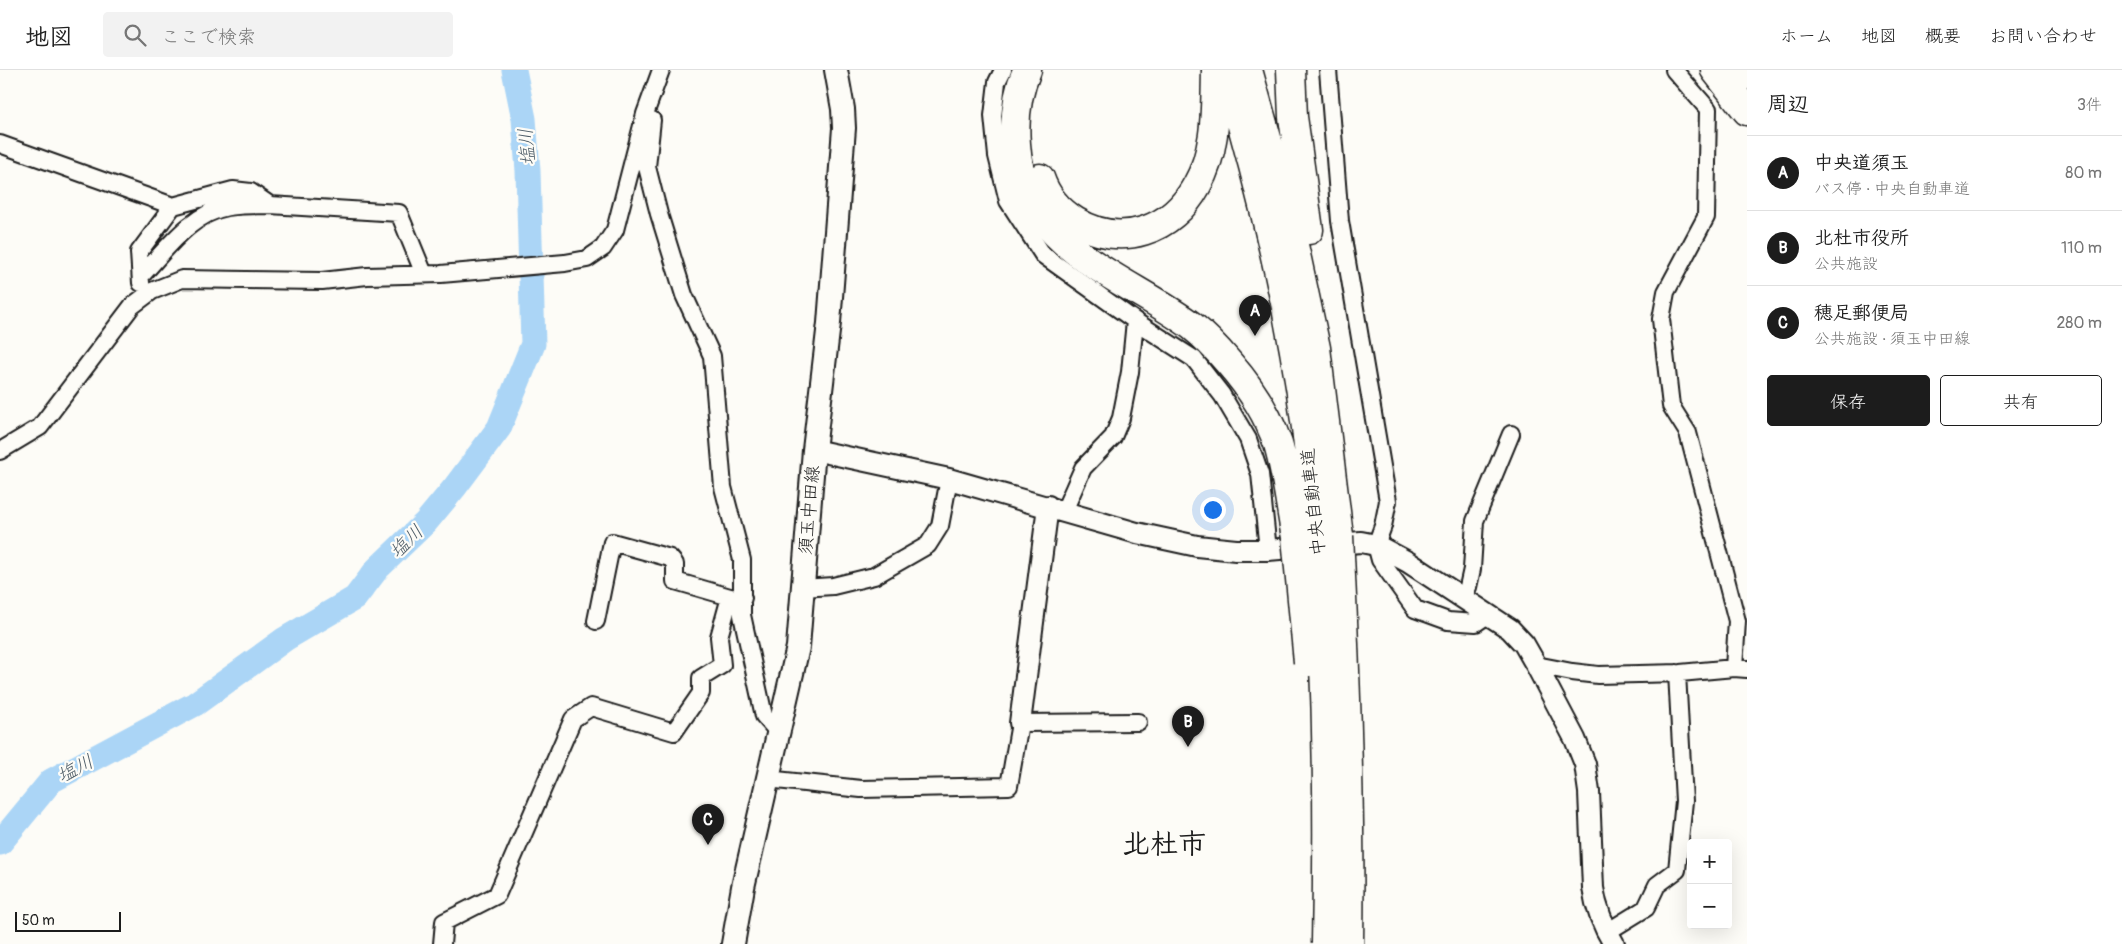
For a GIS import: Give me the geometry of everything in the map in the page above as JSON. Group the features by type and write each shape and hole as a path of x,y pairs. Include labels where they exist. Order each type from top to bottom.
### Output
{"highway":[{"path":"1027,70 1018,104 1015,133 1018,165 1032,204 1059,238 1080,256 1192,326 1231,365 1251,390 1278,443 1318,536"},
{"path":"1046,70 1032,109 1030,129 1031,146 1043,188 1064,215 1100,233 1116,235 1134,234 1156,226 1173,215 1186,202 1197,185 1207,165 1212,145 1216,70"},
{"name":"中央自動車道","path":"1226,70 1263,205 1292,341 1306,427 1318,536 1325,640 1328,867 1326,944"},
{"name":"中央自動車道","path":"1248,70 1285,203 1316,348 1327,424 1318,536 1345,640 1350,944"},
{"path":"1291,70 1292,117 1304,201 1319,280 1316,348"},
{"path":"1715,70 1747,111"},
{"path":"1743,70 1747,75"}],"main road":[{"name":"須玉中田線","path":"733,944 742,887 798,647 814,450 829,323 844,128 843,109 836,70"}],"street":[{"path":"0,451 40,427 132,306 152,291 182,279 322,281 367,276 441,274 565,263 587,259 604,248 615,230 645,114 661,70"},
{"path":"1003,70 997,82 993,116 997,156 1008,201 1043,255 1135,321 1194,359 1222,395 1248,438 1260,474 1268,550"},
{"path":"1328,70 1340,220 1388,501 1383,526 1376,545 1380,560 1415,609 1448,621 1476,622 1489,614"},
{"path":"1536,665 1598,675 1741,669 1737,621 1688,433 1671,406 1660,319 1666,292 1706,217 1708,109 1674,70"},
{"path":"442,944 444,922 497,895 573,719 591,707 674,732 701,693 701,678 722,665 719,637 736,598 742,560 723,487 712,356 684,295 659,214 647,167 652,118 645,114"},
{"path":"0,144 173,206 232,190 251,192 270,205"},
{"path":"141,276 180,234 209,213 226,207 270,205 400,213 424,274"},
{"path":"142,298 139,252 173,206"},
{"path":"767,780 861,789 1010,786 1056,509 1083,468 1110,442 1121,418 1130,372 1135,321"},
{"path":"1462,597 1468,587 1472,570 1475,521 1511,434"},
{"path":"814,450 949,479 1137,533 1196,546 1236,550 1268,550 1361,542 1376,545 1408,562 1489,614 1510,630 1524,644 1536,665 1575,739 1585,764 1589,792 1593,888 1598,914 1610,938 1646,908 1657,885 1677,870 1684,801 1676,673"},
{"path":"802,588 833,586 874,576 928,545 940,526 949,479"},
{"path":"596,622 612,542 670,558 675,564 675,581 736,598"},
{"path":"736,598 742,615 764,716 778,732"},
{"path":"1020,722 1138,722"}],"waterway":[{"name":"塩川","path":"0,843 51,781 195,704 285,639 355,598 377,569 426,522 499,428 533,344 528,171 524,119 514,70"}],"place":[{"name":"中央道須玉","path":"1255,336"},
{"name":"北杜市役所","path":"1188,747"},
{"name":"穂足郵便局","path":"708,845"}],"district":[{"name":"北杜市","path":"1164,843"}]}
